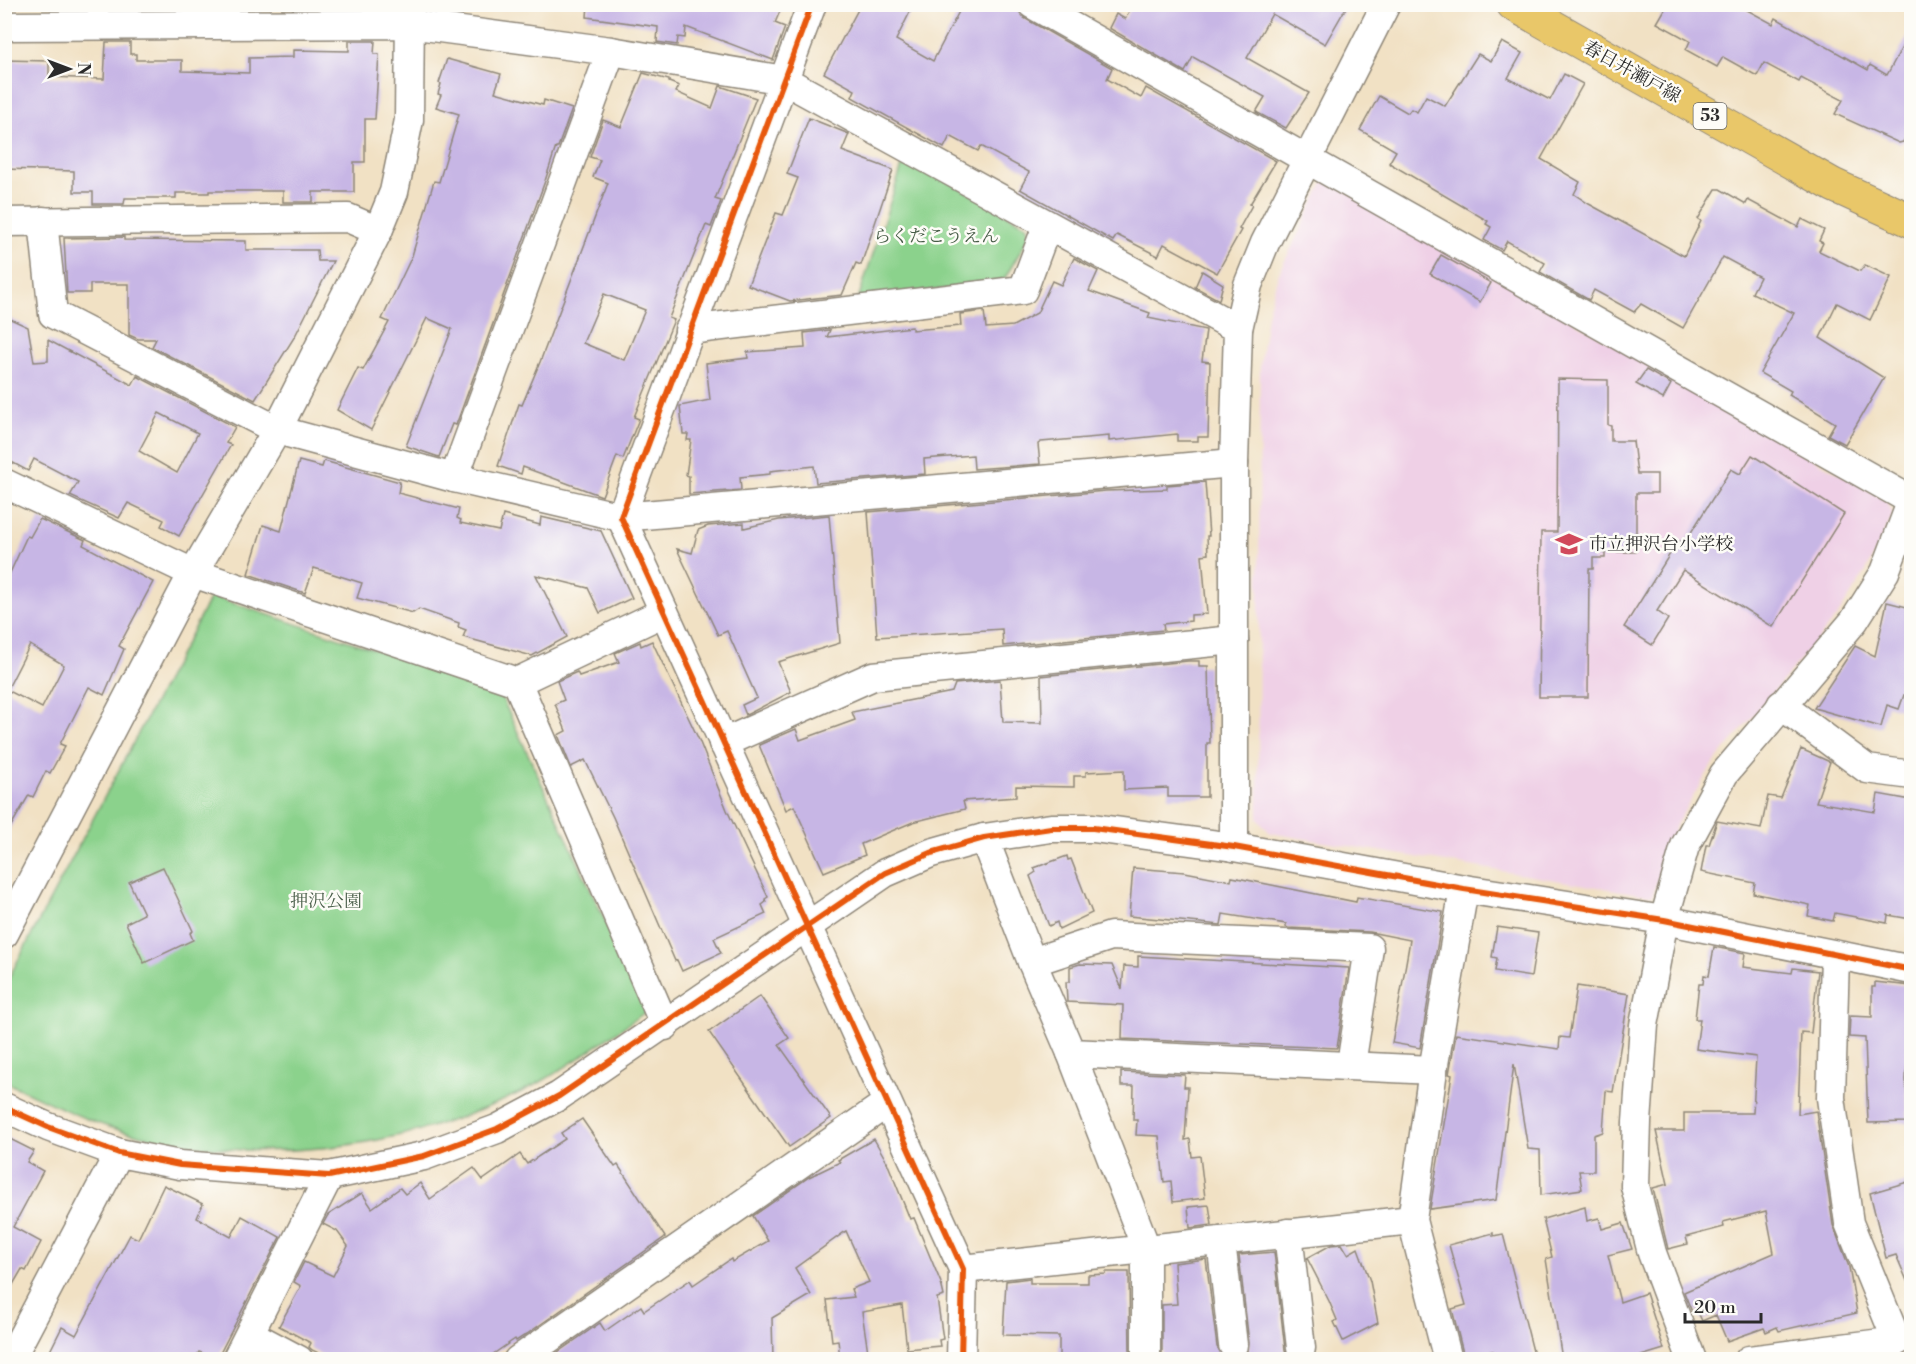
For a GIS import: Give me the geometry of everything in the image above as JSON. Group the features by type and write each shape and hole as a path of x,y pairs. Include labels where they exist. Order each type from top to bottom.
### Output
{"main road":[{"name":"春日井瀬戸線","path":"1513,4 1833,185 1911,221"}],"street":[{"path":"812,4 621,518 963,1269 961,1359"},
{"path":"1032,4 1911,501 1885,572 1854,621 1724,774 1685,846 1664,920 1644,1025 1636,1122 1635,1186 1652,1253 1692,1359"},
{"path":"1234,848 1234,463 1238,329 1248,285 1265,243 1386,4"},
{"path":"4,26 410,14 784,80 1238,329"},
{"path":"4,934 194,573 277,430 378,231 394,192 410,120 410,14"},
{"path":"454,478 611,51"},
{"path":"4,222 348,218 378,231"},
{"path":"43,221 53,314 277,430 454,478 621,518 1234,463"},
{"path":"689,330 1023,290 1047,226"},
{"path":"4,483 194,573 517,682 664,612"},
{"path":"723,743 873,676 1234,640"},
{"path":"517,682 665,1026"},
{"path":"1781,705 1867,769 1911,775"},
{"path":"4,1107 48,1127 119,1153 180,1165 329,1176 424,1156 497,1128 559,1096 665,1026 885,873 932,853 984,838 1051,828 1093,828 1234,848 1464,889 1664,920 1911,970"},
{"path":"984,838 1032,962 1071,1053 1146,1248 1146,1359"},
{"path":"1448,1359 1412,1220 1433,1070 1464,889"},
{"path":"1032,962 1111,936 1369,948 1352,1065"},
{"path":"1749,1359 1896,1341 1849,1223 1831,1098 1835,956"},
{"path":"1071,1053 1433,1070"},
{"path":"518,1359 887,1103"},
{"path":"10,1359 119,1153"},
{"path":"236,1359 329,1176"},
{"path":"963,1269 1412,1220"},
{"path":"1288,1233 1301,1348"},
{"path":"1221,1240 1233,1345"},
{"path":"250,1334 299,1359"}],"shaded area":[{"name":"市立押沢台小学校","path":"1325,179 1887,501 1893,515 1865,573 1838,615 1712,765 1676,825 1652,896 1270,833 1258,819 1260,366 1267,315 1278,275"}],"green space":[{"name":"らくだこうえん","path":"905,157 1026,225 1030,235 1005,278 997,283 858,299"},
{"name":"押沢公園","path":"211,596 495,689 502,698 647,1011 551,1076 487,1107 435,1126 381,1139 327,1147 272,1150 217,1148 163,1140 96,1123 5,1082 5,985"}],"building":[{"path":"588,4 783,4 775,23 785,27 773,60 686,27 685,38 678,37 677,45 657,42 658,27 587,17"},
{"path":"861,4 914,4 896,40 933,61 963,4 1016,4 1024,18 1112,68 1107,79 1141,98 1146,88 1276,161 1250,204 1252,205 1239,229 1241,230 1217,273 1164,244 1158,256 1117,235 1113,241 1020,189 1029,172 981,146 978,151 950,136 944,148 852,97 855,90 824,73"},
{"path":"1133,4 1348,4 1325,44 1272,14 1247,58 1309,93 1286,128 1256,112 1265,97 1193,57 1185,72 1109,28 1116,14 1125,19"},
{"path":"1668,4 1736,4 1773,24 1776,18 1868,70 1870,65 1887,75 1911,30 1911,127 1903,142 1899,143 1835,114 1843,100 1801,78 1799,82 1764,63 1757,76 1723,57 1717,67 1686,50 1690,41 1657,23"},
{"path":"349,41 375,41 374,54 379,54 375,119 365,119 365,162 354,162 354,192 313,192 313,202 283,202 283,191 209,191 209,193 176,193 176,198 125,198 124,204 93,204 93,192 74,192 74,171 4,169 4,60 49,61 49,77 104,79 106,42 130,42 130,54 136,54 136,60 182,60 182,71 249,73 249,58 293,57 293,50 349,51"},
{"path":"1502,42 1522,53 1508,78 1550,100 1564,74 1583,84 1541,159 1580,182 1574,194 1589,204 1684,256 1701,221 1698,219 1716,189 1720,189 1746,204 1748,200 1798,227 1802,219 1824,230 1819,241 1823,243 1819,251 1860,271 1865,265 1891,277 1870,320 1837,303 1820,338 1884,378 1845,444 1828,435 1835,423 1789,395 1791,391 1760,373 1794,313 1752,293 1760,277 1723,257 1683,328 1641,304 1634,312 1594,290 1589,300 1540,272 1545,263 1507,241 1502,250 1484,240 1491,227 1486,224 1488,221 1389,163 1396,151 1360,130 1379,96 1408,113 1411,109 1417,112 1426,96 1445,106 1478,54 1491,61"},
{"path":"447,59 501,74 495,92 543,105 544,100 572,109 558,147 556,147 456,425 452,424 439,457 406,446 452,329 427,318 371,430 337,410 358,368 363,370 389,322 382,319 412,256 434,181 439,182 459,114 436,107 441,95 438,94 441,84 439,83"},
{"path":"643,73 669,80 679,86 676,92 712,108 720,86 756,98 715,199 721,201 711,227 706,225 669,318 674,320 634,417 639,419 623,459 617,456 602,496 523,467 521,474 498,466 519,404 522,405 540,362 608,183 593,177 600,160 590,157 603,120 621,127","holes":["604,294 645,310 624,360 583,343"]},
{"path":"809,118 849,134 842,151 893,170 861,265 856,263 842,295 790,301 748,285 776,213 783,215 798,178 787,174"},
{"path":"124,237 124,240 246,241 246,250 317,250 318,261 333,261 295,336 255,400 152,347 156,339 138,339 129,335 129,284 90,284 90,293 67,293 64,238"},
{"path":"1441,255 1491,283 1480,302 1430,274"},
{"path":"1074,258 1098,271 1089,291 1150,313 1148,318 1206,330 1202,361 1210,362 1208,437 1198,437 1198,441 1177,441 1177,434 1109,441 1109,436 1041,442 1038,444 1040,464 974,469 973,455 924,459 925,474 816,483 814,466 740,477 741,490 689,494 689,476 686,475 691,440 687,440 688,434 683,434 680,406 710,400 706,363 748,358 747,352 805,348 804,333 830,330 827,337 912,327 912,330 961,326 960,314 984,311 986,328 1013,326 1037,313 1052,281 1061,285"},
{"path":"1202,271 1223,284 1219,300 1195,287"},
{"path":"4,316 28,327 34,362 48,361 48,340 132,385 137,376 235,427 226,443 231,445 179,536 161,526 164,520 128,503 119,518 70,496 78,482 34,459 28,471 4,458","holes":["159,413 198,433 177,473 139,451"]},
{"path":"1646,370 1671,384 1663,399 1636,384"},
{"path":"1558,379 1608,380 1608,425 1611,426 1611,441 1633,441 1637,474 1657,474 1657,493 1636,493 1636,552 1605,552 1605,558 1593,558 1593,569 1589,569 1588,697 1539,697 1541,532 1557,532"},
{"path":"1752,455 1844,514 1773,627 1683,570 1657,611 1668,619 1652,645 1624,627 1678,541 1685,542 1731,469 1740,474"},
{"path":"299,461 322,467 324,461 400,482 398,493 459,509 457,518 461,520 460,523 499,531 503,515 540,525 541,517 601,531 632,598 600,613 588,588 536,575 567,637 532,656 463,637 466,630 458,627 459,623 419,609 413,613 357,598 362,583 314,568 305,593 248,574 263,525 281,531"},
{"path":"1205,482 1209,536 1207,536 1208,554 1202,555 1207,614 1191,615 1191,621 1163,624 1164,630 1003,646 1002,629 877,637 868,512 1106,491 1167,489 1167,485"},
{"path":"829,515 840,643 778,662 791,692 746,715 742,705 757,698 727,631 718,635 677,549 692,553 698,530 708,526 744,523 744,528 779,520"},
{"path":"40,519 85,540 83,545 153,582 119,646 124,649 104,695 89,687 60,744 65,746 50,773 46,771 33,797 29,795 4,838 4,586 27,536 30,537","holes":["30,645 64,665 42,708 7,690"]},
{"path":"1887,602 1911,608 1911,697 1904,695 1899,709 1887,705 1881,727 1814,708 1855,646 1875,656"},
{"path":"652,641 699,740 727,810 768,897 762,905 766,914 714,938 721,953 682,971 677,960 675,961 613,817 585,760 571,767 558,735 566,731 555,704 564,700 557,681 577,672 579,676 619,662 615,653 640,642 641,646"},
{"path":"1199,661 1199,666 1208,666 1210,743 1207,743 1207,797 1168,797 1168,788 1124,790 1124,770 1086,772 1086,776 1074,776 1074,787 1016,786 1016,797 963,801 965,809 913,822 861,844 865,855 824,872 794,806 786,810 759,745 796,729 800,740 855,720 852,712 952,692 955,684 1000,680 1003,722 1042,723 1041,676"},
{"path":"1801,749 1830,762 1816,802 1875,812 1878,794 1911,800 1911,919 1888,915 1887,923 1835,913 1833,921 1808,916 1810,905 1753,893 1755,883 1701,872 1706,845 1709,845 1717,821 1761,829 1768,796 1781,798"},
{"path":"1067,856 1068,860 1071,859 1092,913 1059,929 1057,922 1049,926 1030,876 1036,872 1034,868"},
{"path":"163,867 193,931 190,933 193,940 144,963 126,923 144,914 129,882"},
{"path":"1133,868 1185,872 1231,881 1232,877 1356,902 1357,897 1443,912 1420,1048 1392,1043 1410,940 1370,932 1288,928 1286,924 1223,914 1221,925 1129,916"},
{"path":"1497,927 1538,933 1531,977 1495,971 1497,958 1492,957"},
{"path":"1714,947 1745,953 1743,967 1792,973 1793,968 1818,971 1811,1033 1801,1032 1798,1114 1816,1111 1833,1225 1849,1267 1857,1313 1779,1331 1777,1327 1766,1332 1764,1328 1727,1341 1716,1315 1702,1321 1697,1310 1692,1312 1684,1292 1774,1253 1766,1211 1723,1222 1724,1227 1686,1237 1688,1244 1668,1249 1653,1188 1668,1184 1656,1131 1684,1131 1684,1113 1753,1113 1756,1057 1696,1049 1700,1019 1695,1019 1699,984 1703,984 1704,975 1709,976"},
{"path":"1138,956 1349,968 1337,1048 1122,1039 1123,1005 1067,1002 1066,982 1070,982 1070,967 1080,964 1112,965 1122,989 1124,966 1138,967"},
{"path":"1875,982 1911,986 1906,1080 1908,1122 1868,1123 1865,1038 1849,1037 1850,1016 1872,1017 1872,987 1875,987"},
{"path":"1577,986 1629,994 1613,1092 1606,1091 1603,1132 1594,1135 1594,1171 1579,1171 1582,1189 1541,1195 1540,1150 1528,1149 1514,1064 1496,1200 1430,1209 1452,1075 1449,1074 1456,1034 1559,1049 1560,1037 1569,1038"},
{"path":"760,996 789,1038 779,1045 831,1118 789,1147 709,1032"},
{"path":"1121,1072 1185,1075 1184,1087 1188,1087 1185,1140 1190,1139 1192,1157 1200,1156 1205,1198 1173,1202 1171,1181 1164,1182 1159,1136 1136,1135 1137,1120 1133,1120 1134,1086 1121,1086"},
{"path":"582,1119 615,1167 618,1165 665,1237 527,1334 516,1341 515,1339 486,1359 331,1359 312,1350 309,1347 311,1343 279,1326 301,1286 294,1282 304,1262 333,1276 348,1246 337,1231 323,1224 328,1215 362,1193 372,1208 400,1188 405,1194 420,1183 430,1199 474,1168 483,1180 520,1154 527,1164 565,1139 561,1133"},
{"path":"4,1136 34,1151 27,1162 43,1171 13,1227 41,1242 26,1271 22,1269 4,1300"},
{"path":"874,1139 887,1162 910,1219 914,1218 941,1283 944,1296 937,1298 943,1339 939,1340 940,1346 907,1349 902,1305 862,1312 869,1359 840,1359 838,1340 832,1341 827,1300 854,1297 851,1289 869,1282 846,1231 795,1268 811,1295 772,1318 773,1359 548,1359 600,1323 605,1331 641,1306 644,1311 690,1280 693,1285 731,1259 732,1262 768,1241 753,1216 809,1177 840,1162 838,1160"},
{"path":"1911,1181 1911,1290 1896,1255 1886,1258 1870,1193"},
{"path":"164,1185 203,1204 197,1218 231,1237 242,1216 280,1237 217,1359 199,1352 195,1359 46,1359 62,1327 76,1335 130,1235 138,1239"},
{"path":"1209,1205 1212,1225 1190,1228 1188,1207"},
{"path":"1585,1207 1587,1221 1599,1218 1602,1229 1623,1223 1632,1249 1608,1255 1620,1302 1646,1293 1664,1349 1641,1356 1642,1359 1562,1359 1546,1259 1552,1257 1543,1219"},
{"path":"1493,1233 1493,1236 1503,1234 1535,1359 1495,1359 1493,1351 1464,1357 1452,1309 1466,1305 1449,1245"},
{"path":"1342,1244 1348,1254 1358,1248 1370,1281 1378,1323 1343,1341 1334,1322 1337,1320 1329,1301 1307,1258 1331,1245"},
{"path":"1274,1252 1285,1350 1290,1359 1240,1359 1248,1352 1249,1343 1239,1255"},
{"path":"1206,1259 1217,1347 1226,1359 1162,1359 1162,1305 1177,1304 1174,1263"},
{"path":"1106,1272 1129,1272 1130,1359 1059,1359 1059,1336 1003,1335 1006,1281 1030,1278 1030,1283 1088,1283 1088,1275 1106,1274"}],"cycle path":[{"path":"812,4 621,517 963,1269 961,1360"},
{"path":"4,1107 48,1127 119,1153 180,1165 329,1176 424,1156 497,1129 559,1096 885,873 931,853 984,838 1051,828 1093,828 1234,847 1464,889 1664,920 1912,970"}],"place":[{"name":"市立押沢台小学校","path":"1569,544"}]}
